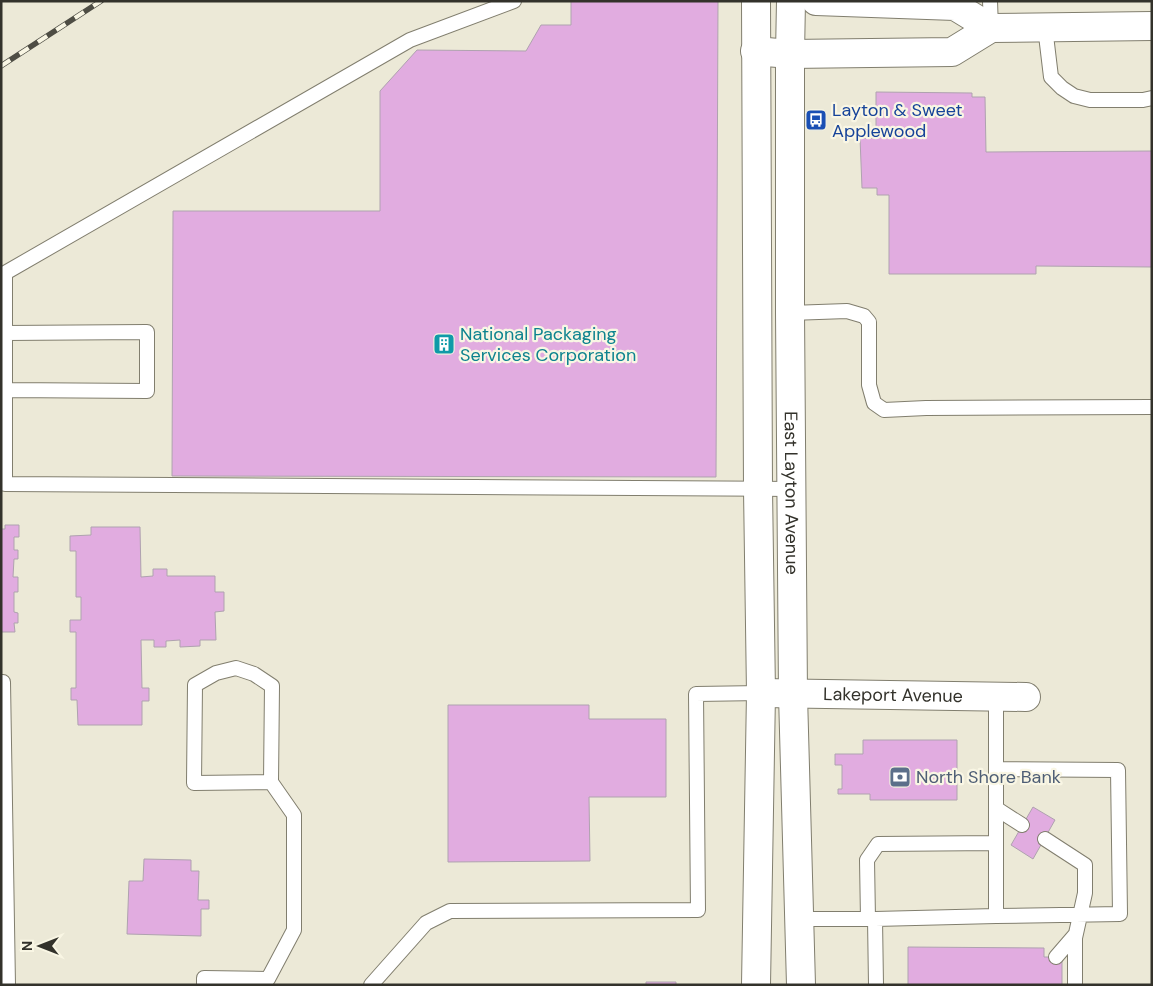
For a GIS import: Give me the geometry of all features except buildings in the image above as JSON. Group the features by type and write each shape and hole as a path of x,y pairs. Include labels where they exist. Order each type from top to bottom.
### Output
{"main road":[{"path":"756,1 762,1"},
{"name":"East Layton Avenue","path":"756,1 758,489 761,693 756,985"},
{"name":"East Layton Avenue","path":"791,1 792,694 802,985"},
{"path":"816,1 955,6 991,28"},
{"path":"756,52 790,54 952,52 991,28 1152,26"},
{"name":"Lakeport Avenue","path":"761,693 1026,697"}],"lane":[{"path":"514,1 410,40 5,273 5,484 791,489"},
{"path":"990,1 991,28"},
{"path":"1045,27 1052,77 1062,88 1074,96 1090,100 1143,100 1152,98"},
{"path":"790,312 847,311 864,316 869,322 869,385 874,403 884,410 926,408 1152,407"},
{"path":"5,332 147,332 147,391 5,390"},
{"path":"204,985 204,978 267,982 294,930 294,815 271,782 272,686 254,674 236,668 216,673 195,685 194,783 271,782"},
{"path":"1,682 3,682 2,758 8,985"},
{"path":"371,985 426,923 450,911 698,910 696,694 761,693"},
{"path":"996,697 996,916"},
{"path":"799,919 1120,914 1118,770 996,769"},
{"path":"997,809 1022,825"},
{"path":"1045,839 1085,865 1085,893 1075,935 1074,985"},
{"path":"876,985 868,860 878,844 996,843"},
{"path":"1056,957 1075,935"}],"railway":[{"path":"1,66 101,1"}],"place":[{"name":"Layton & Sweet Applewood","path":"816,120"},
{"name":"National Packaging Services Corporation","path":"444,344"},
{"name":"North Shore Bank","path":"900,777"}]}
